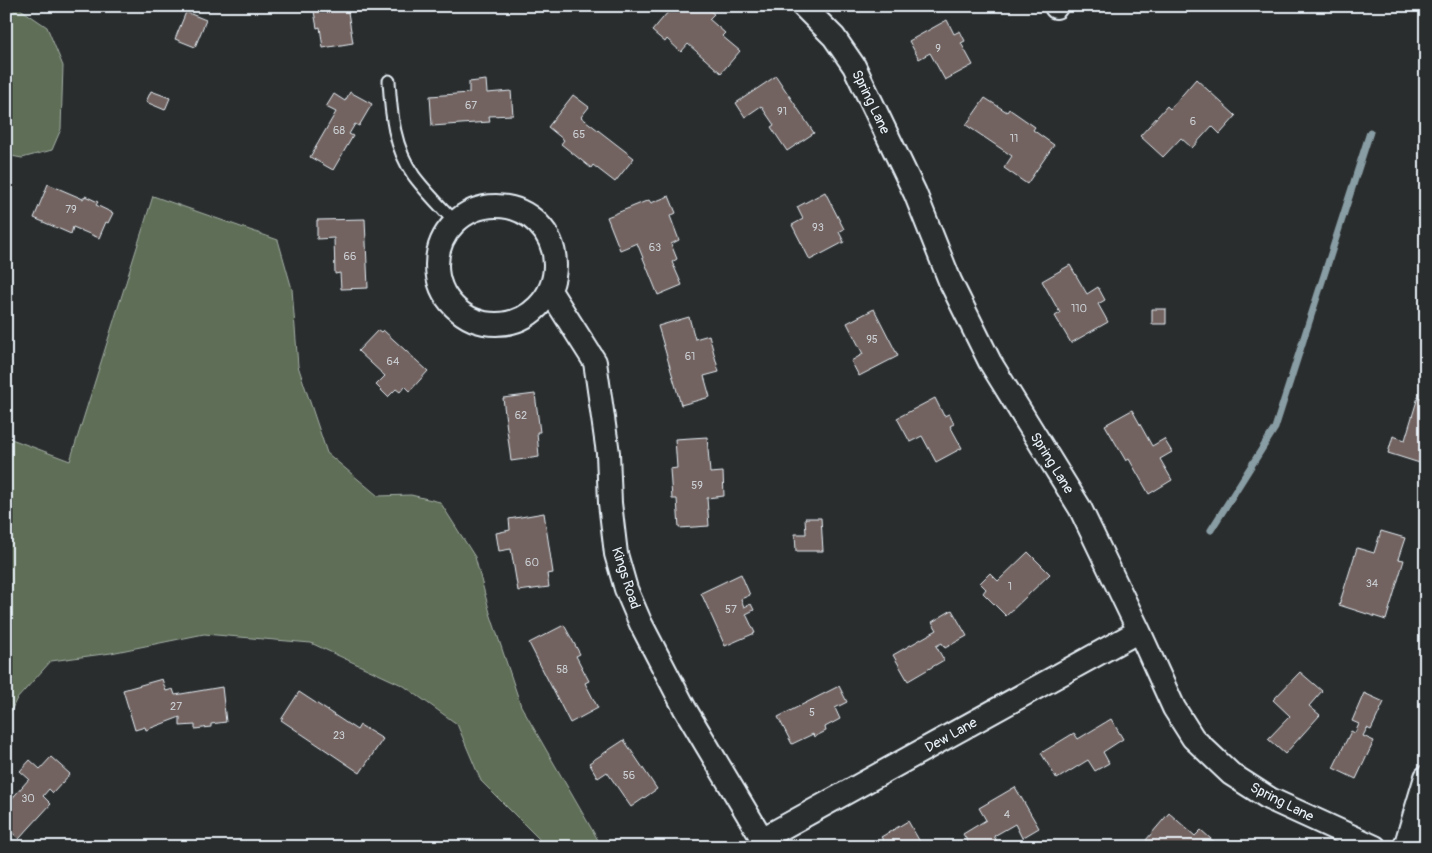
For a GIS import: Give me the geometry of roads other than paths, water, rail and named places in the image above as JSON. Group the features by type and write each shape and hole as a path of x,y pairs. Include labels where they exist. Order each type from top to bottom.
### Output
{"street":[{"name":"Spring Lane","path":"803,6 834,37 854,66 915,193 950,281 990,362 1080,508 1174,708 1192,738 1231,774 1270,799 1375,847"},
{"path":"492,206 513,208 531,216 546,231 554,250 556,271 550,291 539,307 524,318 506,324 488,324 470,319 454,308 443,292 437,274 437,256 443,238 455,222 472,211 492,206"},
{"name":"Kings Road","path":"550,291 595,362 608,453 610,503 616,554 626,589 641,624 685,709 764,843"},
{"name":"Dew Lane","path":"764,843 1139,631"},
{"path":"1406,847 1426,777"}],"lane":[{"path":"389,81 391,115 404,158 414,176 455,222"}],"waterway":[{"path":"1211,530 1275,428 1370,132"}]}
